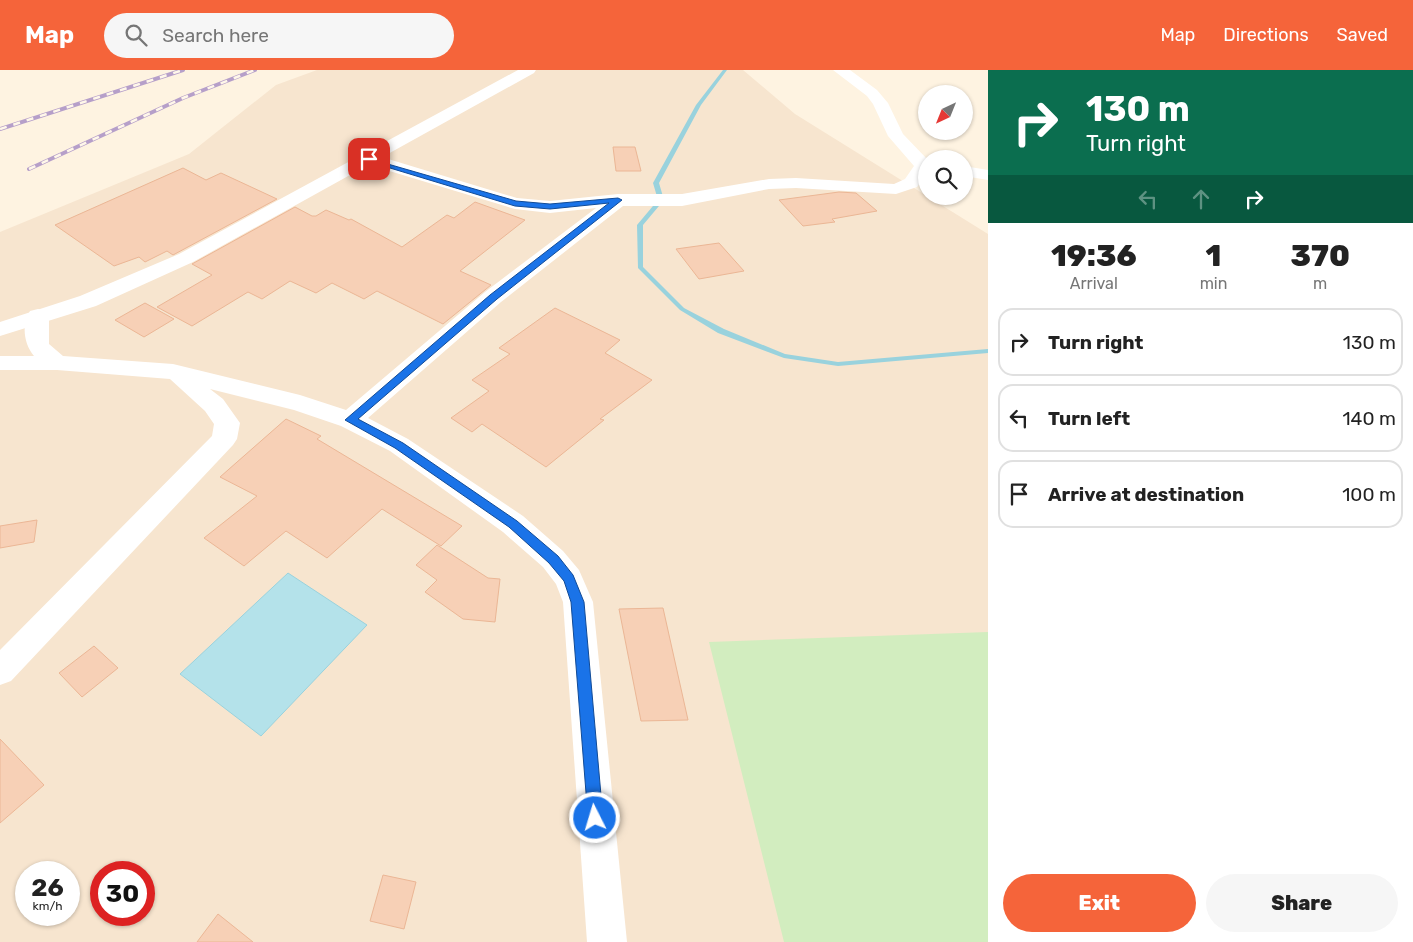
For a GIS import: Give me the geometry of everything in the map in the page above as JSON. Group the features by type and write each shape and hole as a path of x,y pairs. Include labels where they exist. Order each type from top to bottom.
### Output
{"street":[{"path":"0,329 88,301 186,258 529,70"},
{"path":"840,70 872,93 880,103 896,136 918,158"},
{"path":"369,159 515,203 550,206 628,200 682,200 768,184 796,183 877,190 896,189 911,183 918,175"},
{"path":"973,172 988,175"},
{"path":"350,420 493,297 628,200"},
{"path":"38,316 35,340 41,351 57,363"},
{"path":"0,363 57,363 173,372 300,403 350,420 399,445 513,524 553,559 569,578 578,602 607,942"},
{"path":"0,671 142,526 224,438 227,423 214,405 173,372"}],"shaded area":[{"path":"317,70 743,70 795,114 918,190 918,205 941,205 988,234 988,942 0,942 0,232 189,154 276,85"}],"green space":[{"path":"988,632 988,942 784,942 709,642"}],"water":[{"path":"288,573 367,625 261,736 180,674"}],"building":[{"path":"613,147 635,147 641,171 616,171"},
{"path":"183,168 206,180 221,173 277,199 173,255 167,251 145,262 139,257 114,266 55,225"},
{"path":"839,192 856,193 877,211 832,219 835,222 803,226 779,200"},
{"path":"475,202 525,220 460,271 491,285 443,324 377,291 364,299 332,283 316,293 290,281 262,299 248,292 192,326 157,307 212,275 192,264 295,207 312,216 316,216 326,210 349,220 351,219 402,247 447,215 454,218"},
{"path":"719,243 744,271 699,279 676,249"},
{"path":"145,303 174,319 144,337 115,320"},
{"path":"555,308 620,340 605,353 652,380 600,419 604,420 546,467 482,424 472,432 451,418 489,391 472,380 510,354 499,348"},
{"path":"286,419 321,436 317,439 462,526 441,546 382,509 327,558 286,531 244,566 204,538 257,496 220,477"},
{"path":"37,520 34,542 0,548 0,526"},
{"path":"437,545 488,578 500,579 495,622 463,619 425,592 437,580 416,565"},
{"path":"663,608 688,720 641,721 619,609"},
{"path":"94,646 118,668 82,697 59,673"},
{"path":"0,739 44,785 0,823"},
{"path":"383,875 416,882 404,929 370,921"},
{"path":"218,914 253,942 197,942"}],"waterway":[{"path":"725,70 699,105 656,183 661,200 640,225 640,267 682,309 721,331 784,356 838,364 988,351"}],"railway":[{"path":"0,129 183,70"},
{"path":"29,169 183,98 255,70"}],"route":[{"path":"369,159 515,203 550,206 618,200 558,249 493,297 350,420 399,445 513,524 553,559 569,578 578,602 595,818"}]}
